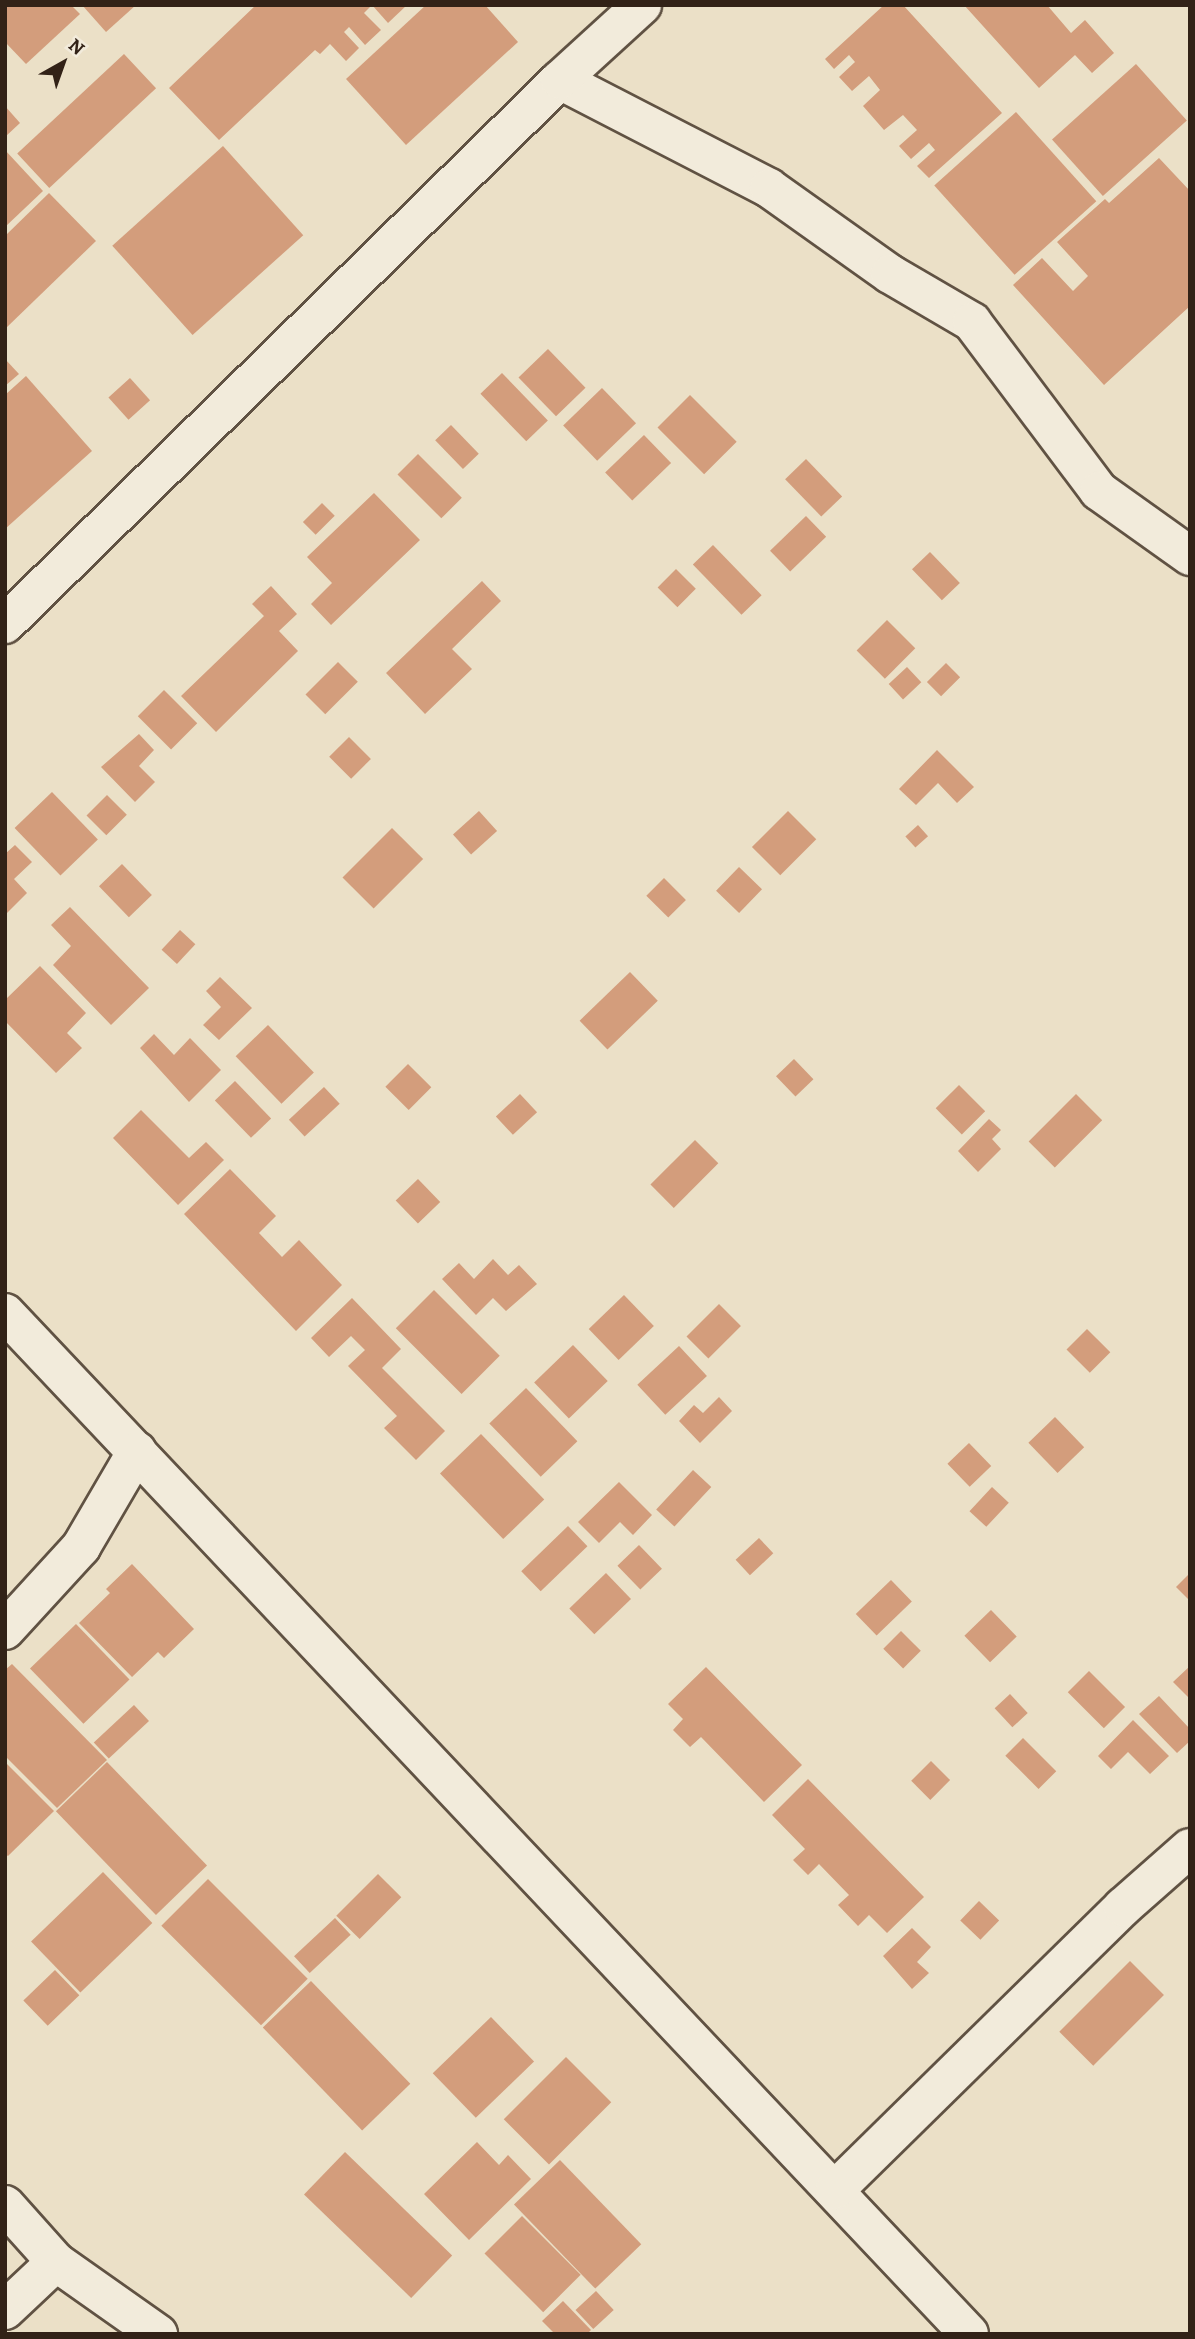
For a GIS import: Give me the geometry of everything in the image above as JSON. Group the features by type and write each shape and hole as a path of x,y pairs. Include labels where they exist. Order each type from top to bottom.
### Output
{"street":[{"path":"5,624 560,80 642,5"},
{"path":"560,80 769,188 890,274 972,322 1099,491 1190,556"},
{"path":"5,1313 970,2334"},
{"path":"5,1630 81,1547 137,1451"},
{"path":"835,2190 1123,1907 1190,1847"},
{"path":"5,2205 56,2262 158,2334"},
{"path":"5,2310 56,2262"}],"building":[{"path":"5,5 71,5 80,14 26,64 5,42"},
{"path":"82,5 136,5 106,32"},
{"path":"256,5 372,5 364,13 381,30 365,45 349,27 344,32 359,48 346,61 330,44 320,54 315,50 219,140 169,88"},
{"path":"372,5 407,5 388,23"},
{"path":"426,5 485,5 518,42 406,145 346,79"},
{"path":"884,5 903,5 1002,113 929,178 917,166 935,150 929,143 911,159 899,146 917,130 903,115 884,130 863,106 880,90 869,76 852,91 839,77 855,62 849,55 834,69 825,59"},
{"path":"964,5 1047,5 1071,33 1085,20 1114,53 1092,73 1075,55 1039,88"},
{"path":"124,54 156,88 49,188 17,154"},
{"path":"1136,64 1187,120 1103,196 1052,140"},
{"path":"5,106 20,123 5,137"},
{"path":"1016,112 1096,201 1015,275 934,186"},
{"path":"223,146 303,235 193,335 112,246"},
{"path":"5,150 43,191 5,227"},
{"path":"1159,158 1190,191 1190,306 1104,385 1013,285 1042,258 1073,291 1088,276 1057,242 1105,199 1109,203"},
{"path":"49,193 96,241 5,329 5,236"},
{"path":"548,349 586,388 556,416 519,377"},
{"path":"5,359 19,374 5,386"},
{"path":"502,373 548,420 526,441 480,394"},
{"path":"26,376 92,451 5,529 5,395"},
{"path":"130,378 150,400 129,420 108,397"},
{"path":"602,388 636,423 597,461 563,426"},
{"path":"690,395 737,442 704,474 657,428"},
{"path":"451,425 479,454 463,469 435,440"},
{"path":"644,435 671,463 632,501 605,473"},
{"path":"418,454 462,498 441,518 397,475"},
{"path":"806,459 842,496 821,517 785,479"},
{"path":"374,493 420,540 331,625 311,604 332,583 307,557"},
{"path":"322,503 335,516 316,535 303,522"},
{"path":"806,516 826,537 790,572 770,551"},
{"path":"713,545 762,595 741,615 693,564"},
{"path":"930,552 960,583 942,600 912,569"},
{"path":"676,569 696,589 677,607 658,587"},
{"path":"482,581 501,601 452,649 472,669 425,714 386,673"},
{"path":"271,586 297,614 279,631 298,651 216,732 181,696 264,616 252,604"},
{"path":"887,620 915,648 885,679 857,650"},
{"path":"338,662 358,682 325,714 305,695"},
{"path":"946,663 960,677 941,696 927,682"},
{"path":"907,667 921,682 903,699 889,684"},
{"path":"164,690 197,723 171,749 138,716"},
{"path":"139,734 154,750 139,766 155,782 135,802 101,767"},
{"path":"349,737 371,759 351,779 329,757"},
{"path":"937,750 974,787 957,803 938,783 916,805 899,789"},
{"path":"52,792 98,839 60,876 15,828"},
{"path":"107,795 127,815 106,835 86,816"},
{"path":"479,811 497,831 471,854 453,834"},
{"path":"788,811 816,839 780,875 752,847"},
{"path":"918,825 928,836 915,848 905,836"},
{"path":"392,828 423,859 374,909 343,877"},
{"path":"15,845 32,862 14,879 27,893 7,913 5,854"},
{"path":"122,864 152,895 129,917 99,886"},
{"path":"739,867 762,889 739,913 716,891"},
{"path":"664,878 686,900 668,918 646,896"},
{"path":"70,907 149,988 111,1025 53,965 71,946 51,925"},
{"path":"180,930 195,944 177,964 162,950"},
{"path":"40,966 86,1013 67,1033 82,1048 56,1073 5,1021 5,1000"},
{"path":"630,972 658,1001 607,1049 580,1021"},
{"path":"220,977 252,1008 219,1040 203,1025 221,1007 206,991"},
{"path":"268,1025 314,1072 281,1104 236,1056"},
{"path":"154,1034 174,1055 190,1038 221,1070 189,1102 140,1048"},
{"path":"794,1059 813,1079 795,1097 776,1076"},
{"path":"408,1064 431,1087 409,1110 385,1087"},
{"path":"235,1081 271,1118 251,1138 215,1100"},
{"path":"959,1085 985,1111 962,1134 936,1108"},
{"path":"324,1087 340,1104 305,1137 289,1120"},
{"path":"520,1094 537,1112 513,1135 496,1117"},
{"path":"1076,1094 1102,1120 1055,1168 1029,1141"},
{"path":"141,1110 189,1158 206,1142 224,1160 178,1205 113,1138"},
{"path":"989,1119 1001,1130 992,1139 1001,1149 978,1172 958,1151"},
{"path":"695,1140 718,1163 674,1208 650,1185"},
{"path":"230,1169 276,1216 259,1233 282,1257 299,1240 342,1285 296,1331 184,1214"},
{"path":"418,1179 440,1202 418,1224 396,1201"},
{"path":"493,1259 508,1275 519,1265 537,1284 506,1311 493,1298 476,1315 442,1279 459,1263 474,1279"},
{"path":"434,1290 500,1356 462,1394 396,1328"},
{"path":"624,1295 654,1326 619,1360 589,1329"},
{"path":"352,1298 401,1349 382,1368 445,1431 416,1460 384,1428 397,1416 348,1366 365,1350 351,1336 329,1357 311,1338"},
{"path":"719,1304 741,1326 708,1358 686,1337"},
{"path":"1087,1329 1110,1352 1090,1373 1066,1350"},
{"path":"573,1345 608,1381 569,1418 534,1383"},
{"path":"679,1346 707,1376 665,1415 637,1385"},
{"path":"526,1388 577,1441 541,1477 489,1423"},
{"path":"719,1397 732,1411 700,1443 679,1421 694,1405 703,1413"},
{"path":"1055,1417 1084,1447 1058,1473 1028,1443"},
{"path":"481,1434 544,1499 503,1539 440,1474"},
{"path":"969,1443 991,1466 970,1487 947,1464"},
{"path":"693,1470 711,1487 674,1527 656,1509"},
{"path":"619,1482 652,1515 633,1535 620,1522 599,1543 578,1522"},
{"path":"992,1487 1009,1503 986,1527 969,1511"},
{"path":"568,1526 587,1546 541,1591 521,1571"},
{"path":"759,1538 773,1553 750,1575 736,1560"},
{"path":"639,1545 662,1569 640,1590 617,1566"},
{"path":"132,1564 194,1629 164,1658 158,1652 132,1677 79,1623 110,1593 106,1589"},
{"path":"606,1573 631,1599 594,1634 569,1608"},
{"path":"1190,1573 1190,1601 1176,1587"},
{"path":"891,1580 912,1602 877,1636 856,1614"},
{"path":"991,1610 1017,1637 990,1662 964,1636"},
{"path":"76,1624 129,1679 83,1724 30,1668"},
{"path":"901,1631 921,1651 903,1668 883,1649"},
{"path":"12,1664 107,1760 57,1808 5,1756 5,1670"},
{"path":"1190,1666 1190,1699 1173,1682"},
{"path":"706,1667 802,1765 764,1802 701,1737 690,1747 673,1730 683,1719 668,1704"},
{"path":"1089,1671 1125,1707 1104,1728 1068,1692"},
{"path":"1010,1694 1028,1713 1012,1727 995,1708"},
{"path":"1159,1696 1190,1729 1190,1741 1177,1753 1139,1714"},
{"path":"134,1705 149,1721 109,1759 94,1743"},
{"path":"1133,1720 1169,1756 1150,1774 1128,1752 1111,1769 1098,1756"},
{"path":"1023,1738 1056,1771 1039,1789 1005,1756"},
{"path":"931,1761 950,1780 930,1800 911,1781"},
{"path":"5,1762 54,1811 8,1856 5,1854"},
{"path":"107,1762 207,1866 156,1915 56,1811"},
{"path":"808,1779 924,1897 887,1933 869,1915 858,1926 838,1905 849,1895 819,1864 808,1875 793,1860 805,1849 772,1815"},
{"path":"103,1872 152,1923 80,1993 31,1941"},
{"path":"378,1874 401,1897 360,1939 336,1916"},
{"path":"208,1879 308,1979 261,2025 161,1926"},
{"path":"979,1901 999,1920 980,1940 960,1920"},
{"path":"335,1918 351,1935 310,1973 294,1956"},
{"path":"912,1928 931,1947 917,1962 929,1973 912,1989 883,1956"},
{"path":"1130,1961 1164,1995 1093,2066 1059,2032"},
{"path":"55,1970 79,1995 48,2026 23,2001"},
{"path":"311,1981 410,2084 362,2130 263,2028"},
{"path":"491,2017 534,2062 476,2118 433,2073"},
{"path":"566,2057 611,2102 549,2164 504,2119"},
{"path":"477,2142 499,2165 508,2155 531,2179 469,2240 424,2194"},
{"path":"345,2152 452,2256 411,2298 304,2194"},
{"path":"560,2160 641,2244 595,2289 514,2204"},
{"path":"522,2216 581,2275 543,2312 485,2253"},
{"path":"596,2291 614,2310 593,2329 576,2310"},
{"path":"563,2301 591,2330 587,2334 555,2334 542,2321"}]}
